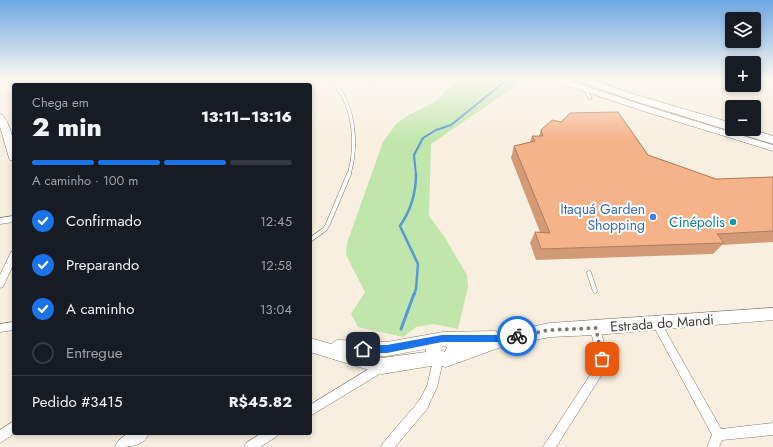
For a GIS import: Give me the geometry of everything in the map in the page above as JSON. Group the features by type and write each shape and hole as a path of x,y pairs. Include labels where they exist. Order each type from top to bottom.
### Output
{"highway":[{"path":"642,100 725,125"},
{"path":"667,100 725,120"},
{"path":"761,131 773,135"},
{"path":"760,136 773,140"}],"main road":[{"path":"631,100 773,148"},
{"path":"0,117 4,124 12,151"},
{"name":"Estrada do Mandi","path":"312,346 382,366 445,356 504,339 550,330 596,328 656,322 773,314"},
{"path":"442,339 436,341 433,348 436,354 445,356"},
{"name":"Estrada do Mandi","path":"312,345 376,350 442,339 504,339"},
{"path":"124,447 139,435"}],"street":[{"path":"0,221 12,219"},
{"path":"0,284 12,258"},
{"path":"656,322 718,435"},
{"path":"0,328 12,326"},
{"path":"549,447 601,368 602,359 596,328"},
{"path":"387,447 423,405 445,356"},
{"path":"312,410 382,366"},
{"path":"0,437 12,428"},
{"path":"718,435 773,429"},
{"path":"250,447 269,435"},
{"path":"713,447 718,435"}],"lane":[{"path":"312,238 326,227 349,178 353,156 354,135 352,120 345,100"},
{"path":"589,273 595,291"}],"green space":[{"path":"437,100 495,100 431,144 429,216 444,236 467,275 468,287 458,329 434,324 416,327 403,337 358,327 351,314 365,292 346,255 347,243 383,142 396,124 407,116"}],"building":[{"name":"Itaquá Garden Shopping","path":"618,112 648,155 716,179 773,177 773,231 717,234 724,243 541,249 535,232 550,233 514,146 535,141 532,136 543,136 541,130 552,120 561,122 570,113"}],"waterway":[{"path":"416,175 414,155 423,138 436,130 451,125 482,100"},
{"path":"414,295 416,289 418,264 400,226 412,201 416,175"},
{"path":"401,329 414,294"}],"way so far":[{"path":"517,336 550,330 596,328 602,359"}],"place":[{"name":"Itaquá Garden Shopping","path":"653,217"},
{"name":"Cinépolis","path":"733,222"}],"route":[{"path":"363,349 387,349 439,340 442,338 504,339 517,336"}]}
